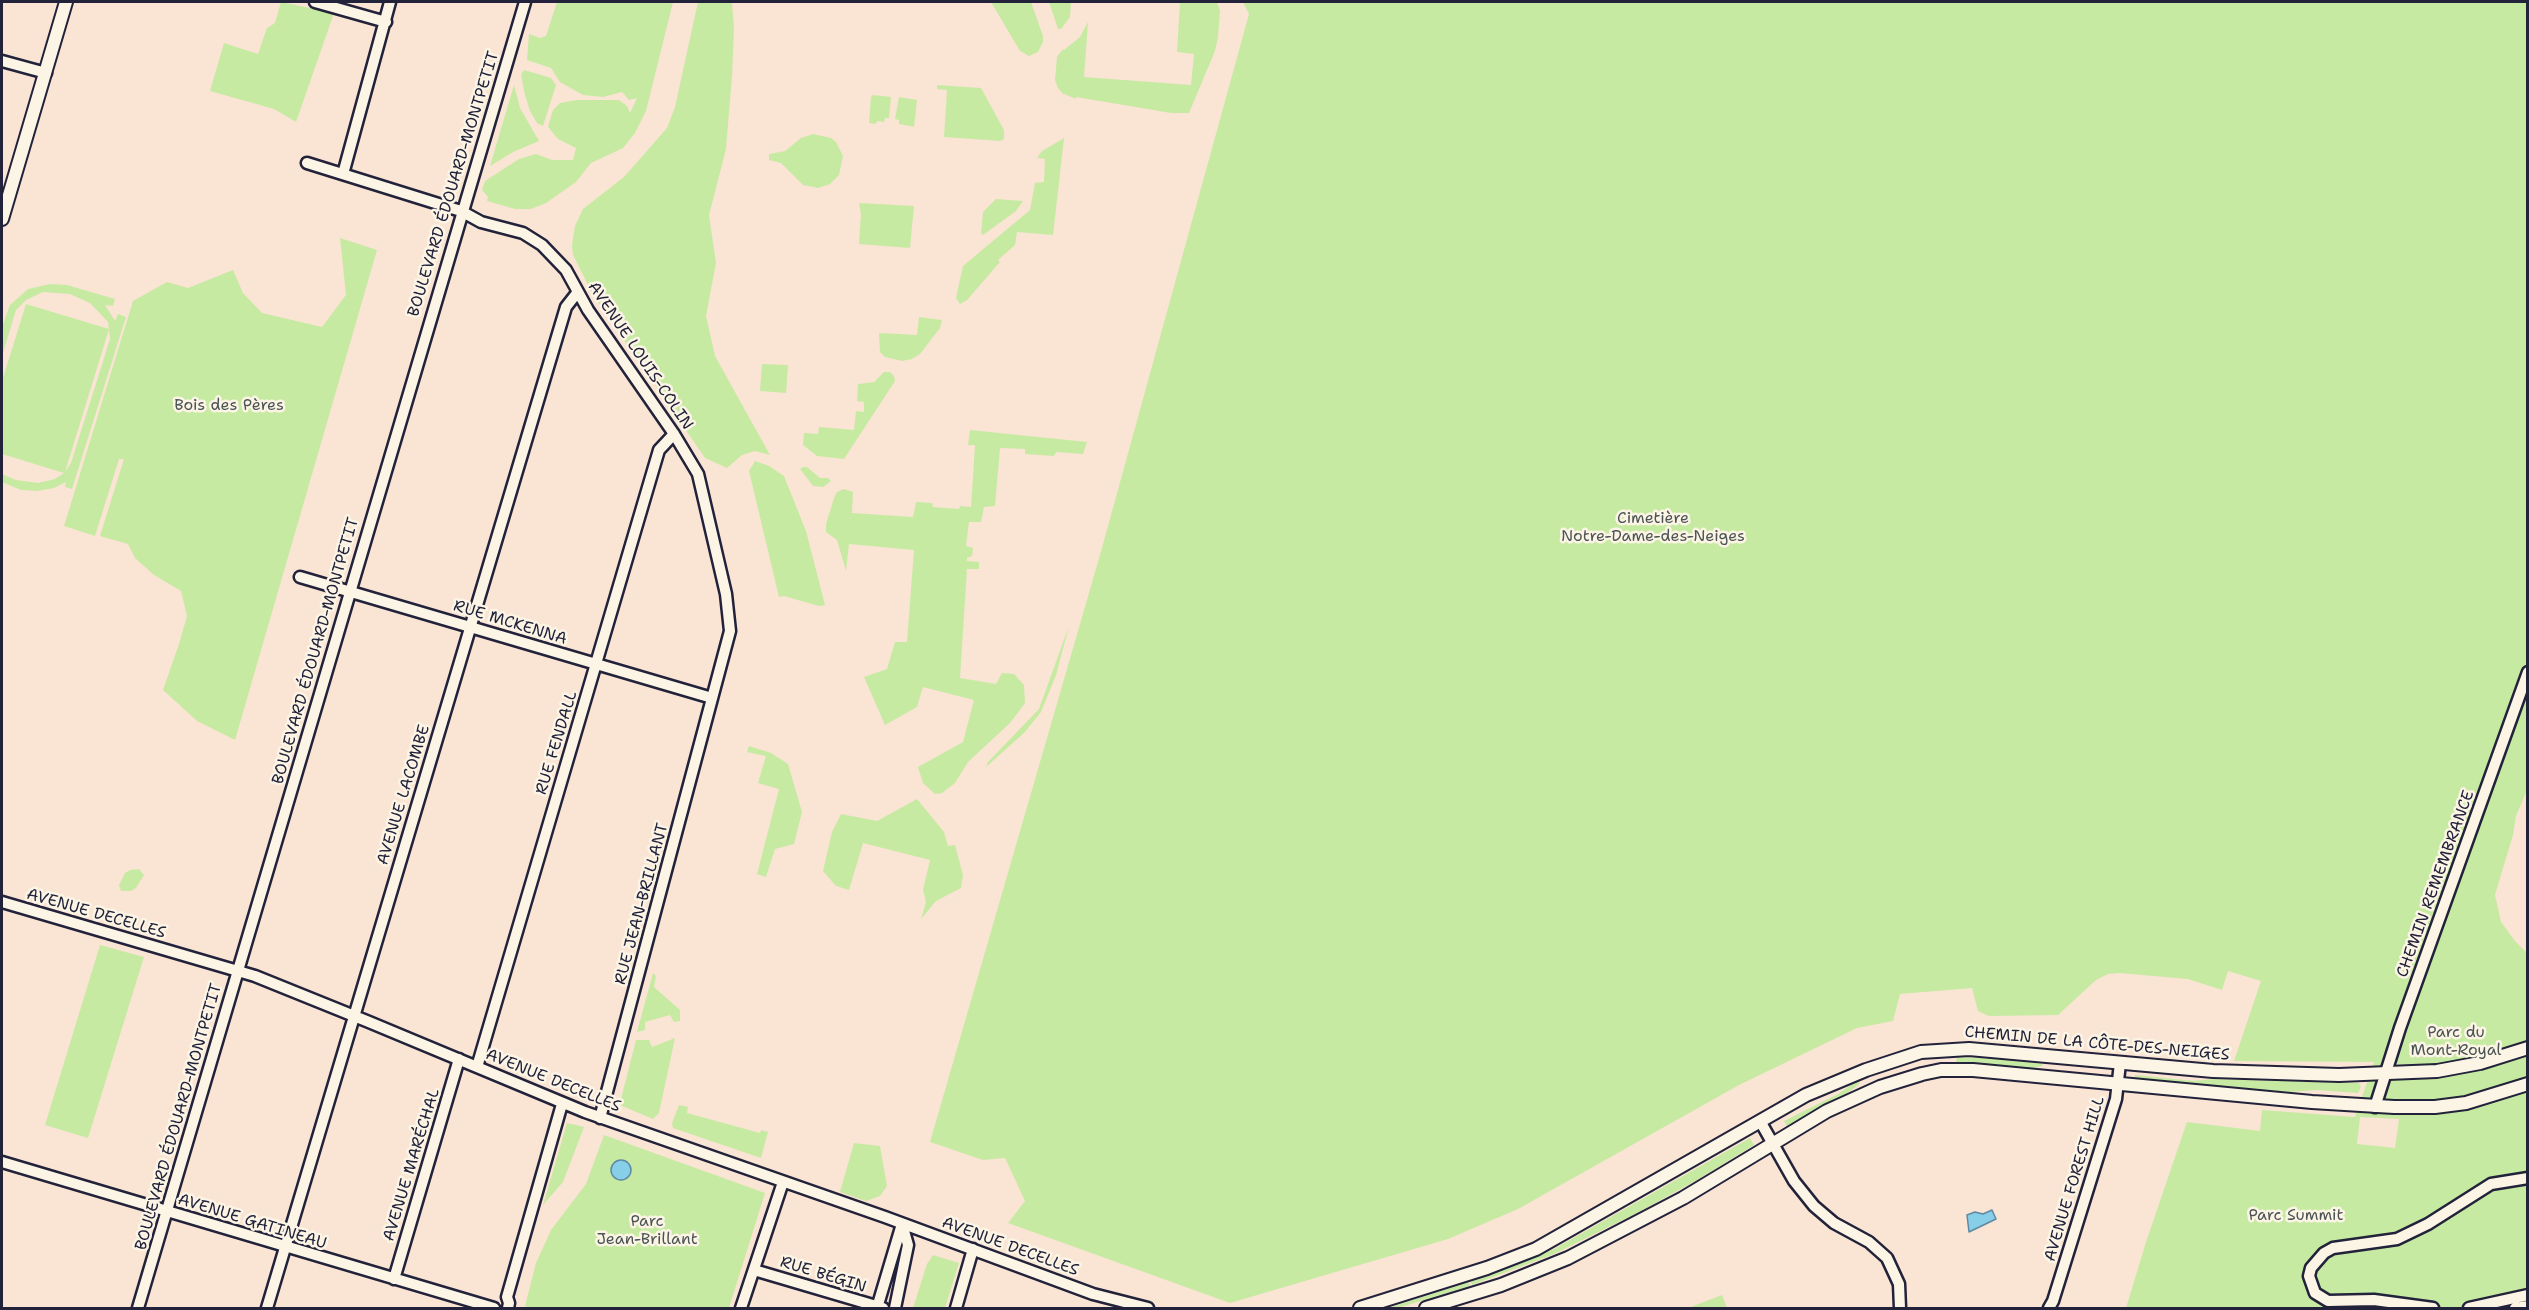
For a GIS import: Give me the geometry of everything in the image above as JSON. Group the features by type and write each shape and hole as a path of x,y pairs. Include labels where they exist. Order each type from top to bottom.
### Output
{"main road":[{"path":"2,216 66,2"},
{"name":"CHEMIN DE LA CÔTE-DES-NEIGES","path":"1359,1308 1487,1268 1536,1249 1813,1092 1896,1059 1931,1051 1977,1049 2265,1074 2385,1074 2454,1068 2528,1048"},
{"path":"1426,1308 1490,1288 1562,1260 1676,1202 1818,1116 1896,1081 1930,1072 1973,1070 2375,1107 2450,1105 2494,1096 2528,1084"}],"street":[{"path":"315,2 386,22"},
{"path":"343,174 390,2"},
{"name":"BOULEVARD ÉDOUARD-MONTPETIT","path":"138,1308 461,211 525,2"},
{"path":"2,61 46,73"},
{"name":"AVENUE LOUIS-COLIN","path":"308,163 461,211 481,222 523,233 542,245 566,270 577,293 626,367 675,434 698,474 730,614 730,631 712,698"},
{"name":"AVENUE LACOMBE","path":"267,1308 566,307 577,293"},
{"name":"RUE FENDALL","path":"477,1067 659,450 675,434"},
{"name":"RUE MCKENNA","path":"300,577 712,698"},
{"name":"CHEMIN REMEMBRANCE","path":"2375,1107 2528,672"},
{"name":"RUE JEAN-BRILLANT","path":"600,1118 712,698"},
{"name":"AVENUE DECELLES","path":"2,902 238,971 459,1059 562,1104 1093,1294 1148,1308"},
{"name":"AVENUE MARÉCHAL","path":"394,1279 459,1059"},
{"name":"AVENUE FOREST HILL","path":"2052,1306 2115,1099 2120,1063"},
{"path":"508,1308 507,1297 562,1104"},
{"path":"1760,1121 1798,1187 1814,1206 1837,1224 1873,1245 1888,1260 1899,1284 1900,1308"},
{"name":"AVENUE GATINEAU","path":"2,1162 494,1308"},
{"path":"2433,1308 2381,1300 2328,1300 2314,1293 2309,1276 2311,1268 2324,1253 2333,1248 2397,1239 2428,1224 2491,1184 2528,1178"},
{"path":"741,1308 783,1182"},
{"path":"879,1308 902,1224"},
{"path":"895,1308 908,1245 902,1224"},
{"path":"956,1308 974,1250"},
{"name":"RUE BÉGIN","path":"754,1270 879,1308"},
{"name":"AVENUE DECELLES","path":"1093,1294 1115,1308"},
{"path":"2469,1308 2528,1295"},
{"path":"2516,1308 2528,1306"}],"green space":[{"path":"281,2 334,13 296,122 274,109 210,91 224,43 258,54 267,28 275,23"},
{"path":"557,2 673,2 646,111 635,133 623,148 591,163 576,182 546,203 531,209 515,209 487,201 488,197 482,190 485,181 519,159 536,154 552,160 573,160 576,148 558,139 548,127 553,110 560,103 577,100 619,100 627,106 630,113 637,98 629,100 622,92 603,97 583,95 560,82 551,68 527,60 529,34 540,38 546,36"},
{"path":"698,2 732,2 734,30 726,149 709,215 716,263 706,316 715,356 770,455 755,451 742,455 727,468 705,458 593,295 573,255 572,245 575,226 583,209 624,177 667,128 675,107"},
{"path":"991,2 1031,2 1043,36 1038,52 1029,56 1020,51"},
{"path":"1049,2 1071,2 1070,17 1061,29 1058,29"},
{"path":"1172,2 1217,2 1220,11 1215,51 1189,113 1171,113 1076,97 1076,99 1062,93 1058,88 1055,80 1057,57 1063,49 1080,37 1088,22 1084,77 1191,85 1194,54 1177,52 1180,3"},
{"name":"Cimetière Notre-Dame-des-Neiges","path":"1243,2 2527,2 2528,788 2516,816 2513,835 2495,895 2501,922 2527,953 2527,1288 2474,1304 2472,1308 2126,1308 2187,1122 2260,1131 2262,1110 2355,1117 2374,1062 2234,1061 2261,981 2228,971 2222,990 2188,979 2108,974 2096,980 2058,1015 1989,1016 1978,1011 1972,988 1900,994 1893,1021 1857,1028 1739,1085 1518,1209 1448,1239 1230,1303 1008,1223 1025,1201 1005,1158 983,1160 930,1142 1100,555 1249,14","holes":["2360,1117 2399,1119 2395,1148 2357,1144"]},
{"path":"524,70 551,78 556,85 543,126 537,123 530,111 521,75"},
{"path":"514,85 520,108 539,141 513,152 490,166"},
{"path":"937,85 981,88 1004,130 1004,139 1001,141 944,137 947,90 937,89"},
{"path":"873,95 891,97 889,118 885,118 884,122 877,121 876,124 869,123"},
{"path":"899,97 917,100 914,127 899,124 899,120 895,119"},
{"path":"813,134 831,138 836,142 843,156 839,175 830,184 818,188 803,185 781,163 769,160 769,154 785,151 801,138"},
{"path":"1064,138 1053,235 1017,232 1015,245 998,260 1000,262 967,300 960,304 956,298 963,266 1030,210 1035,183 1044,182 1045,159 1037,158 1042,151"},
{"path":"996,199 1023,201 1016,211 983,235 981,233 983,212"},
{"path":"859,203 914,206 910,248 859,244 861,214"},
{"name":"Bois des Pères","path":"340,238 377,250 235,740 197,721 163,690 187,616 181,591 154,575 135,558 128,544 100,536 124,459 119,459 95,536 64,526 133,301 167,282 188,288 233,270 243,293 262,313 322,327 346,295"},
{"path":"50,284 67,285 115,299 113,306 105,305 115,321 118,314 126,317 72,489 65,487 66,482 54,488 37,491 21,490 2,482 2,474 16,480 38,483 55,479 64,473 2,454 2,381 26,304 109,329 108,322 90,303 70,294 43,292 26,300 16,310 2,356 2,327 10,305 28,289","holes":["109,329 110,339 71,463 65,472"]},
{"path":"919,317 942,320 940,328 920,354 902,361 885,357 880,352 879,333 917,335"},
{"path":"762,364 788,365 786,393 760,391"},
{"path":"884,372 890,372 895,381 844,459 817,456 803,445 804,433 818,434 819,427 854,430 856,411 864,412 864,402 857,401 858,384 874,382"},
{"path":"970,430 1087,442 1083,454 1056,452 1054,456 1025,454 1025,449 1000,448 995,506 984,507 981,522 969,522 966,546 973,548 972,556 967,558 967,561 979,562 979,569 967,569 960,678 996,684 1002,673 1014,674 1024,685 1025,703 1010,723 968,762 955,783 942,793 935,794 923,783 918,767 963,742 974,700 923,687 917,707 885,725 864,677 887,669 895,642 907,642 914,550 849,544 846,571 837,540 826,532 826,524 837,492 844,489 853,492 852,513 913,517 916,502 932,503 933,507 959,509 960,506 971,507 975,445 968,445"},
{"path":"755,461 769,466 784,476 806,531 825,605 819,606 784,596 779,597 749,471"},
{"path":"807,467 820,478 828,478 831,481 823,487 813,486 800,469"},
{"path":"1069,626 1056,675 1041,712 1024,733 986,767 988,762 1039,709"},
{"path":"749,746 771,753 788,764 802,812 794,844 775,849 766,877 757,874 779,789 758,783 766,756 747,752"},
{"path":"917,799 944,832 948,846 955,845 963,875 961,888 936,901 921,919 926,902 923,890 930,860 863,843 849,890 836,886 823,871 832,832 841,814 877,821"},
{"path":"139,869 144,875 136,888 131,891 121,891 119,885 125,873"},
{"path":"100,945 144,957 88,1138 45,1125"},
{"path":"653,973 656,976 654,987 680,1010 680,1021 674,1022 670,1015 645,1022 645,1030 637,1032"},
{"path":"675,1038 659,1113 653,1119 622,1106 620,1103 636,1040 649,1040 652,1047"},
{"path":"1957,1057 2043,1064 2033,1068 2017,1067 1956,1062"},
{"path":"2135,1075 2194,1081 2213,1079 2359,1083 2361,1087 2358,1093 2317,1090 2290,1092 2134,1079"},
{"path":"1858,1080 1859,1084 1849,1092 1787,1126 1784,1121 1838,1094"},
{"path":"679,1105 688,1107 687,1113 760,1133 761,1130 768,1132 761,1158 673,1128 672,1123"},
{"path":"567,1123 584,1127 563,1182 543,1205"},
{"name":"Parc Jean-Brillant","path":"604,1135 765,1193 729,1308 530,1308 525,1306 536,1263 551,1230 586,1184"},
{"path":"1750,1138 1754,1145 1637,1213 1554,1254 1472,1285 1471,1282 1554,1249"},
{"path":"854,1143 880,1146 887,1186 880,1196 866,1201 840,1192"},
{"path":"933,1255 959,1263 945,1308 913,1308 927,1264"},
{"path":"1469,1282 1470,1286 1398,1308 1388,1308"},
{"path":"1722,1295 1727,1308 1688,1308"}],"water":[{"path":"621,1160 628,1163 631,1170 628,1177 621,1180 614,1177 611,1170 614,1163"},
{"path":"1992,1210 1996,1219 1969,1232 1967,1215 1975,1212 1983,1214"}],"park label":[{"name":"Parc du Mont-Royal","path":"2456,1042"},
{"name":"Parc Summit","path":"2296,1216"}]}
